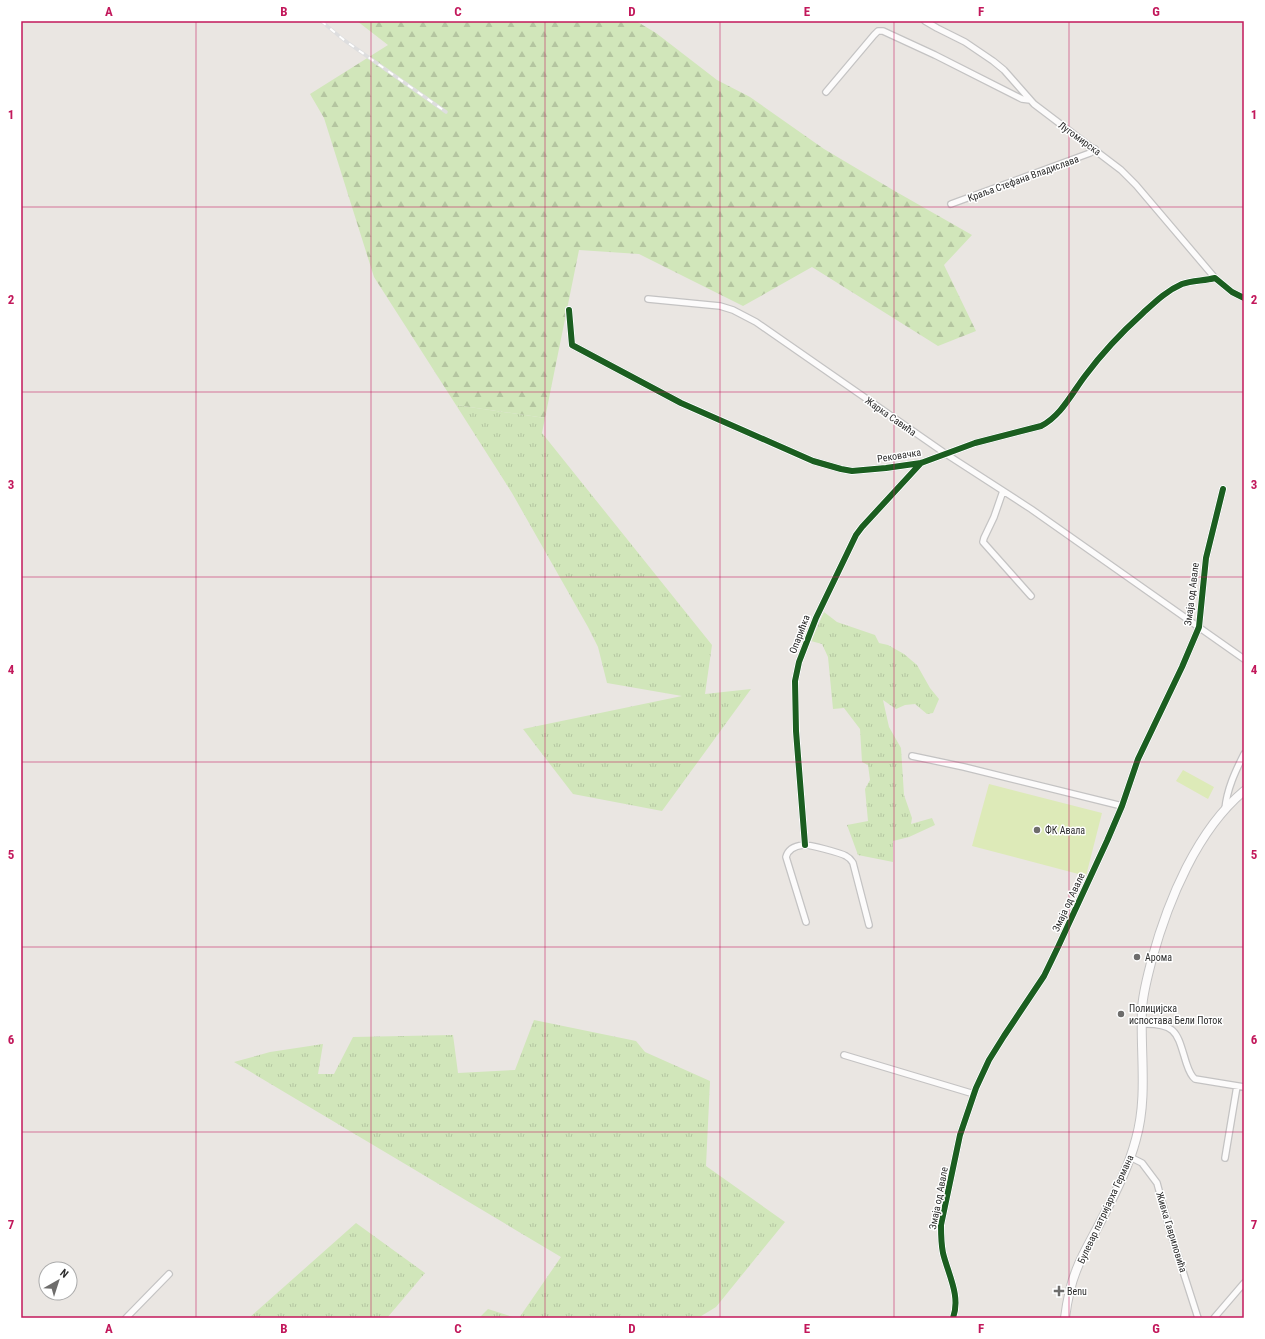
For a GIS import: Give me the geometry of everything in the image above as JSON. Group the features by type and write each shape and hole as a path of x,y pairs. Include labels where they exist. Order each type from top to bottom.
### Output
{"main road":[{"name":"Булевар патријарха Германа","path":"1065,1318 1069,1295 1076,1270 1117,1188 1130,1157 1138,1130 1143,1084 1142,1008 1146,984 1159,934 1185,871 1200,845 1225,809 1244,791"}],"street":[{"name":"Лугомирска","path":"925,21 965,42 993,61 1004,70 1030,100 1043,111 1116,165 1136,184 1214,278"},
{"path":"826,92 874,34 878,31 883,31 935,55 1022,99 1030,100"},
{"name":"Краља Стефана Владислава","path":"951,204 1090,153 1095,149"},
{"path":"1214,278 1232,292 1244,298"},
{"name":"Рековачка","path":"569,310 572,345 681,403 808,459 832,467 852,471 921,463 975,443 1046,423 1060,409 1103,353 1161,296 1185,283 1214,278"},
{"name":"Жарка Савића","path":"648,299 720,306 733,310 761,326 946,454 1003,491 1244,659"},
{"name":"Опарићка","path":"805,845 796,731 795,681 799,662 816,618 856,535 921,463"},
{"name":"Змаја од Авале","path":"953,1318 956,1298 940,1240 941,1225 960,1135 974,1094 992,1056 1044,976 1107,841 1122,806 1138,759 1182,668 1199,627 1206,558 1223,489"},
{"path":"1003,491 983,542 1031,596"},
{"path":"1225,809 1228,790 1244,754"},
{"path":"912,756 964,767 1122,806"},
{"path":"806,922 786,857 790,849 805,845 844,855 852,860 869,925"},
{"path":"1142,1024 1162,1025 1172,1030 1179,1040 1188,1069 1194,1079 1244,1088"},
{"path":"844,1055 974,1094"},
{"path":"1225,1158 1237,1086"},
{"name":"Живка Гавриловића","path":"1130,1157 1146,1167 1157,1183 1170,1231 1198,1318"},
{"path":"126,1318 169,1274"},
{"path":"1214,1318 1244,1283"}],"green space":[{"path":"357,21 636,21 656,33 717,80 750,97 824,149 972,235 944,265 976,331 938,346 812,267 743,306 639,254 579,250 545,418 456,405 374,277 324,118 310,94 388,45"},
{"path":"456,405 545,418 542,433 712,645 705,694 751,689 662,811 573,794 523,729 682,696 607,683 598,647 588,627 512,493"},
{"path":"824,612 837,622 875,635 879,643 888,645 904,654 917,665 930,688 939,699 933,713 927,714 915,704 905,705 896,709 883,700 889,727 901,748 904,795 912,818 911,824 932,818 935,825 909,837 893,841 893,862 858,855 847,825 868,821 865,789 870,780 868,765 862,762 860,729 844,708 833,709 828,657 822,644 811,641"},
{"path":"1183,770 1214,787 1208,799 1176,781"},
{"name":"ФК Авала","path":"989,784 1102,813 1086,876 972,846"},
{"path":"534,1020 636,1041 645,1052 710,1081 706,1166 785,1222 716,1307 698,1318 519,1318 561,1257 234,1062 270,1052 323,1044 318,1074 334,1074 353,1037 453,1035 458,1073 515,1070"},
{"path":"356,1223 425,1273 387,1318 249,1318"},
{"path":"488,1309 516,1318 479,1318"}],"railway":[{"path":"321,21 344,40 446,112"}],"cycle path":[{"path":"569,310 572,345 681,403 813,461 852,471 921,463 975,443 1041,426 1048,422 1066,404 1092,367 1120,335 1161,297 1182,284 1215,278 1232,292 1244,298"},
{"path":"805,845 796,731 795,681 799,662 816,618 856,535 921,463"},
{"path":"953,1318 956,1302 955,1293 943,1253 941,1242 941,1225 960,1135 976,1088 989,1060 1044,976 1058,947 1122,806 1138,759 1182,667 1199,627 1206,558 1223,489"}],"place":[{"name":"ФК Авала","path":"1037,830"},
{"name":"Арома","path":"1137,957"},
{"name":"Полицијска испостава Бели Поток","path":"1121,1014"},
{"name":"Benu","path":"1059,1291"}]}
